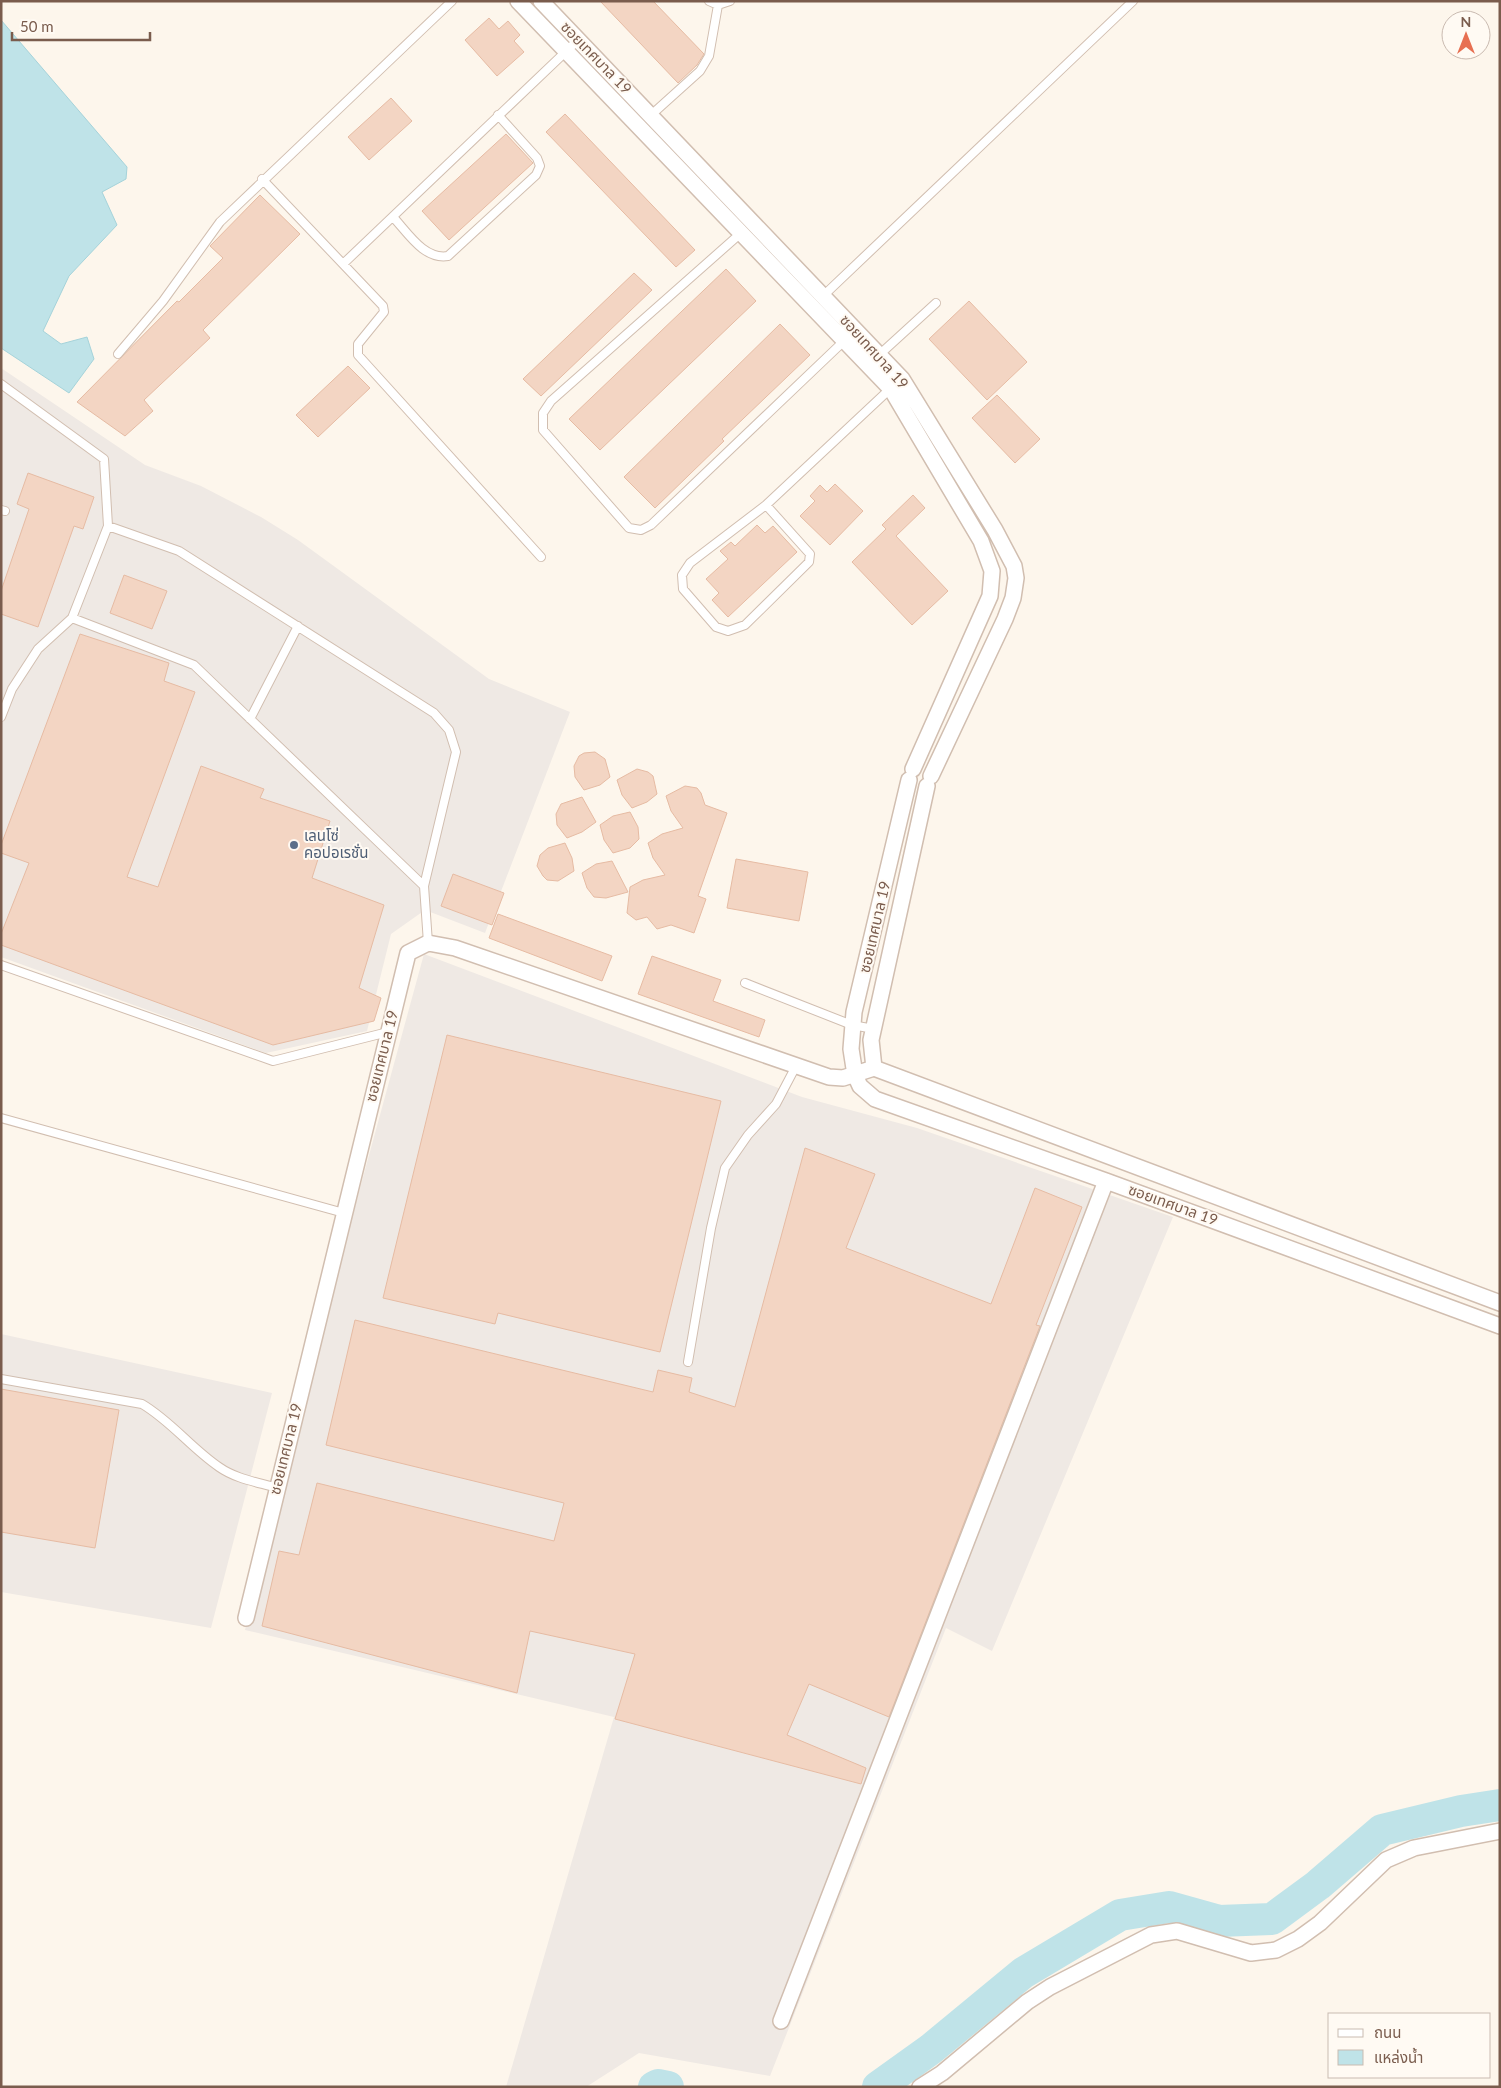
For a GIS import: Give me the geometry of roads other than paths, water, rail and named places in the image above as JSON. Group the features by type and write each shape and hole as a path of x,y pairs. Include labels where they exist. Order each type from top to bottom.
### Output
{"street":[{"name":"ซอยเทศบาล 19","path":"518,1 890,389 980,541 992,571 990,596 911,774 852,1025 851,1049 855,1075 860,1086 875,1099 1106,1181 1500,1326"},
{"name":"ซอยเทศบาล 19","path":"546,3 578,40 902,379 971,491 1014,566 1016,578 1013,598 1005,619 929,781 874,1029 871,1057 874,1068 1500,1303"},
{"path":"956,500 971,491"},
{"name":"ซอยเทศบาล 19","path":"246,1618 408,953 428,943"},
{"path":"428,943 455,948 828,1077 844,1078 874,1068"},
{"path":"781,2022 1106,1181"},
{"path":"920,2087 942,2073 1027,2002 1050,1987 1151,1935 1165,1931 1177,1931 1251,1953 1276,1950 1298,1939 1320,1923 1386,1860 1414,1848 1500,1830"}],"lane":[{"path":"118,354 163,301 220,222 452,1"},
{"path":"709,1 718,5 730,1"},
{"path":"812,307 1133,1"},
{"path":"650,116 700,71 709,56 718,5"},
{"path":"343,264 565,50 578,40"},
{"path":"393,217 428,254 438,258 448,256 536,175 540,166 537,158 498,115"},
{"path":"262,180 383,306 384,312 358,344 358,355 541,557"},
{"path":"741,233 551,401 543,413 543,430 629,528 641,530 651,525 844,341"},
{"path":"879,355 936,303"},
{"path":"766,505 805,546 810,554 809,562 744,625 728,631 716,628 683,588 682,575 690,563 766,505 902,379"},
{"path":"1,384 104,459 108,526 72,618 38,649 12,689 1,717"},
{"path":"108,526 179,551 434,713 449,730 456,752 424,886 428,943"},
{"path":"72,618 194,665 424,886"},
{"path":"250,719 298,626"},
{"path":"1,965 273,1061 388,1032"},
{"path":"745,983 852,1025 874,1029"},
{"path":"688,1362 711,1228 725,1168 748,1136 776,1104 796,1066"},
{"path":"1,1118 344,1213"},
{"path":"1,1379 142,1404 160,1415 218,1466 232,1475 277,1488"}],"water":[{"path":"1,20 127,167 126,179 102,192 117,225 69,276 43,331 61,344 87,337 94,359 69,393 1,348"}],"waterway":[{"path":"878,2087 931,2049 1023,1973 1120,1915 1169,1907 1219,1921 1272,1919 1318,1885 1382,1830 1461,1811 1500,1805"},
{"path":"654,2087 658,2085 668,2087"}],"place":[{"name":"เลนโซ่ คอปอเรชั่น","path":"294,845"}]}
